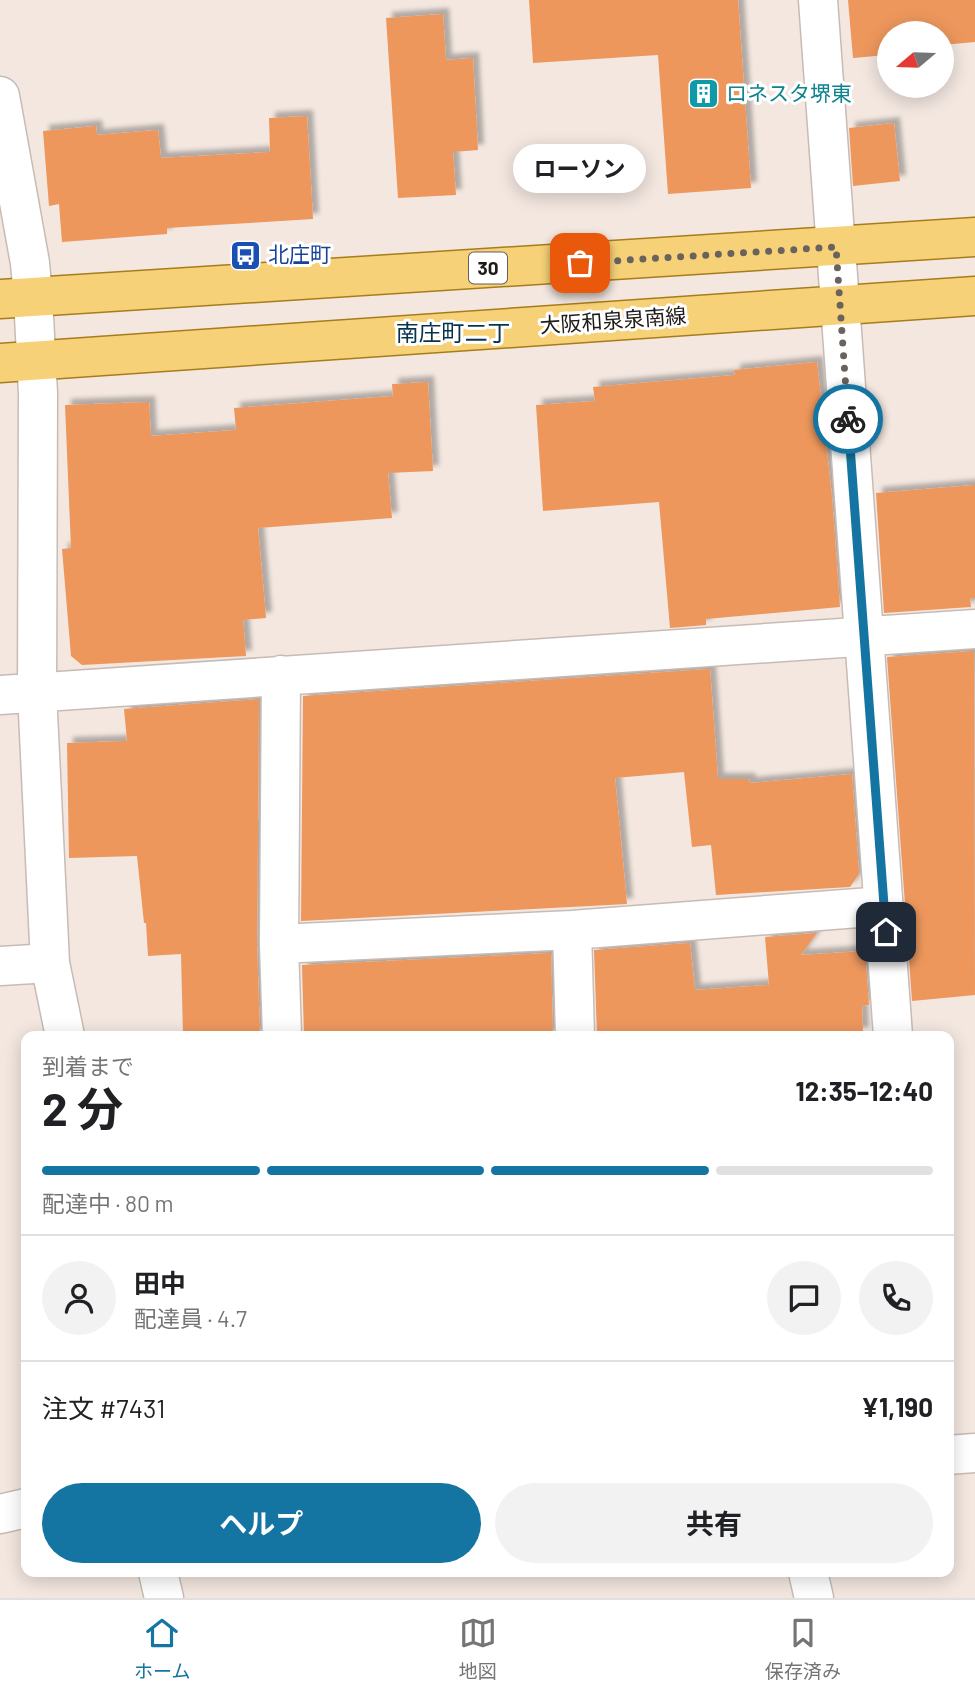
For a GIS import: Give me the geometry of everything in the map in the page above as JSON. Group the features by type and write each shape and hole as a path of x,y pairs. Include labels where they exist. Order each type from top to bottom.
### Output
{"main road":[{"name":"30","path":"16,298 975,237"},
{"name":"大阪和泉泉南線","path":"18,362 975,296"}],"street":[{"path":"818,0 893,1031"},
{"path":"0,96 30,263 16,298 18,694 50,963 64,1031"},
{"path":"18,694 975,629"},
{"path":"281,675 279,944 282,1031"},
{"path":"279,944 572,930 884,906"},
{"path":"572,930 575,1031"},
{"path":"0,966 50,963"},
{"path":"954,1455 975,1453"},
{"path":"0,1514 21,1509"},
{"path":"159,1577 164,1598"},
{"path":"809,1577 814,1598"}],"building":[{"name":"ロネスタ堺東","path":"529,0 738,0 751,188 668,194 658,55 533,63"},
{"path":"848,0 975,0 975,42 954,44 954,21 877,21 877,56 853,58"},
{"path":"443,14 446,60 473,58 478,150 453,152 456,195 398,198 386,18"},
{"path":"307,116 313,219 167,228 167,234 62,242 59,204 49,206 43,131 96,126 97,135 158,130 161,158 270,152 269,118"},
{"path":"894,123 900,181 853,186 849,128"},
{"path":"817,362 832,497 840,607 706,619 706,625 670,628 659,502 543,511 536,405 595,401 593,387 735,375 734,370"},
{"path":"428,382 433,471 388,473 392,518 258,528 266,618 243,620 246,656 82,665 71,656 62,549 71,548 65,405 149,402 151,436 236,430 234,408 393,396 392,384"},
{"path":"975,485 975,598 970,598 971,607 884,613 876,493"},
{"path":"974,651 975,995 912,1001 887,657"},
{"path":"710,669 718,779 749,779 750,783 852,774 859,874 850,887 716,895 711,845 692,847 684,772 615,778 627,904 301,921 303,696"},
{"path":"259,699 257,945 260,1031 183,1031 181,954 148,956 137,856 69,858 67,743 127,741 124,709"},
{"path":"817,933 801,955 865,951 869,1005 862,1006 863,1031 597,1031 594,950 690,943 695,990 769,985 765,937"},
{"path":"551,953 553,1031 304,1031 302,965"}],"way so far":[{"path":"580,263 836,247 848,419"}],"place":[{"name":"ロネスタ堺東","path":"703,94"},
{"name":"北庄町","path":"245,255"},
{"name":"ローソン","path":"580,263"}],"district":[{"name":"南庄町二丁","path":"453,333"}],"route":[{"path":"848,419 886,932"}]}
